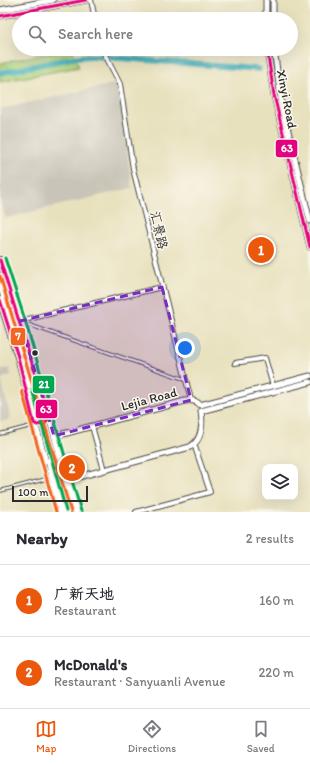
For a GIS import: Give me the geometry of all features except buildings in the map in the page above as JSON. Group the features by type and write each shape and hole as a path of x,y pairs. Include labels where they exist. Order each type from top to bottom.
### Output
{"highway":[{"path":"0,280 40,421 68,512"},
{"path":"40,421 61,512"}],"main road":[{"path":"0,260 20,321 40,421 39,441 47,478 61,512"},
{"path":"0,300 40,421 54,436 76,512"}],"street":[{"path":"0,10 53,0"},
{"path":"22,12 86,0"},
{"path":"91,0 94,12"},
{"path":"266,0 266,12"},
{"path":"273,0 273,12"},
{"path":"0,16 12,14"},
{"name":"汇景路","path":"106,56 120,84 133,169 184,379 191,400"},
{"name":"Xinyi Road","path":"268,56 275,101 310,246"},
{"name":"Xinyi Road","path":"275,56 282,106 310,221"},
{"path":"20,321 162,288"},
{"path":"235,363 265,358 273,386"},
{"path":"67,480 184,449 194,444 201,430 200,405 310,376"},
{"path":"201,411 310,382"},
{"name":"Lejia Road","path":"39,441 191,400 200,405"},
{"path":"92,426 104,470"},
{"path":"136,512 210,492 194,444"}],"lane":[{"path":"20,321 184,379"},
{"path":"0,434 40,421"},
{"path":"0,491 47,478"}],"path":[{"path":"47,478 54,512"}],"highlighted area":[{"path":"162,287 191,400 54,436 20,321"}],"shaded area":[{"path":"118,83 132,188 6,218 0,202 0,109"},
{"path":"9,368 11,375 1,379 11,419 0,422 0,371"}],"green space":[{"path":"34,56 75,56 79,67 0,82 0,63"}],"waterway":[{"path":"0,73 78,57 92,56 259,69"}],"transit line":[{"name":"63","path":"22,12 86,0"},
{"name":"63","path":"0,16 12,14"},
{"name":"63","path":"268,56 274,95 310,247"},
{"name":"21","path":"5,258 25,320 81,511"},
{"name":"63","path":"0,260 49,418 45,424 37,425 34,423 18,357 0,300"},
{"name":"7","path":"0,276 71,512"},
{"name":"21","path":"32,389 66,511"},
{"name":"7","path":"22,391 56,512"}],"place":[{"name":"广新天地","path":"261,250"},
{"name":"McDonald's","path":"72,468"}]}
